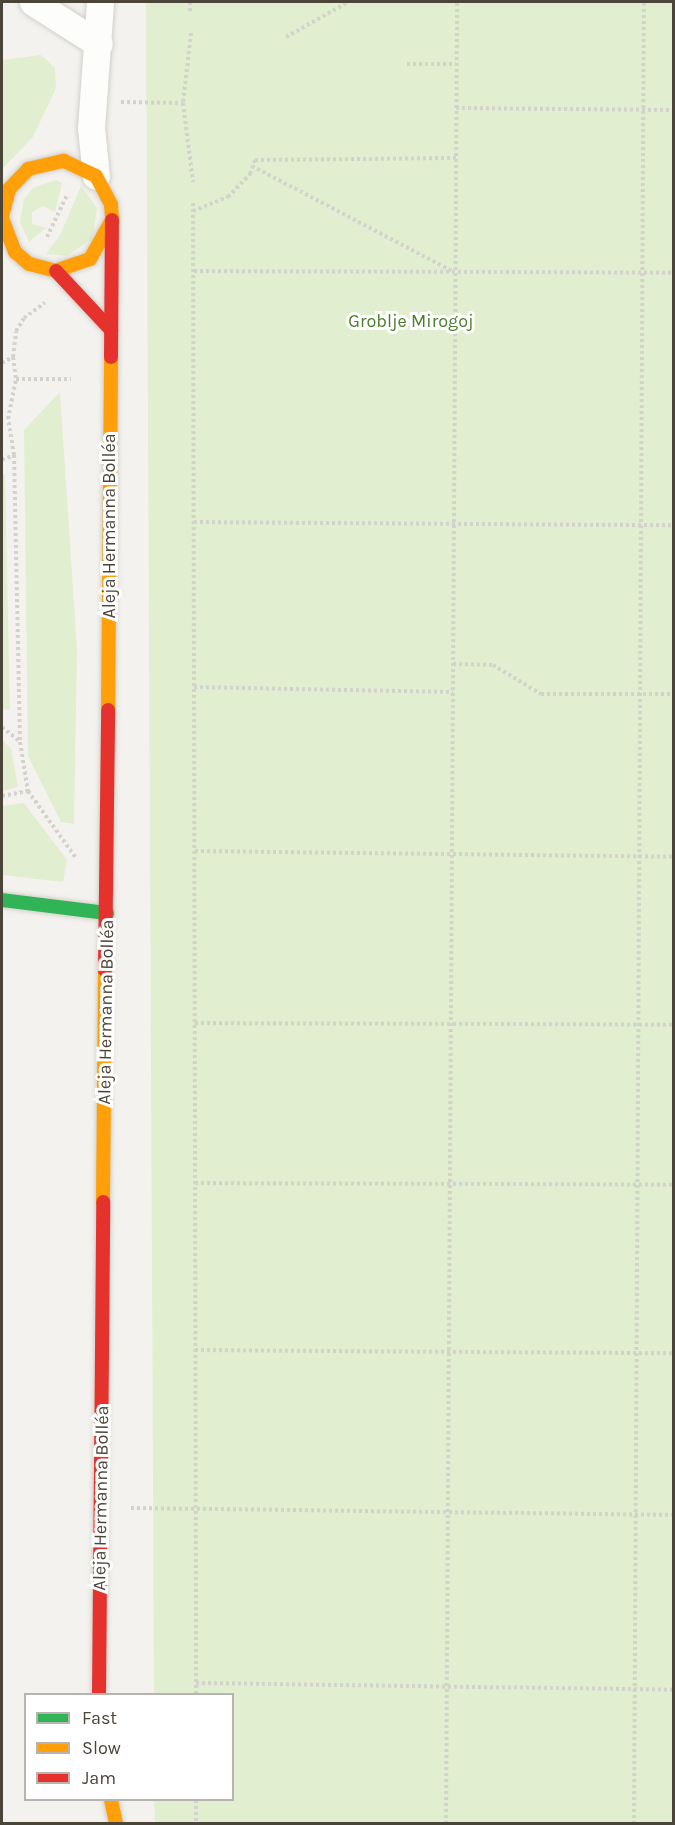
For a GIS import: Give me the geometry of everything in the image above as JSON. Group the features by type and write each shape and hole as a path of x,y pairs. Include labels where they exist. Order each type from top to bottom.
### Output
{"main road":[{"path":"56,271 90,259 112,220 111,204 96,176 59,162 28,169 5,192 2,217 8,251 29,264 56,271 111,330"},
{"name":"Aleja Hermanna Bolléa","path":"99,1693 112,220"},
{"path":"2,900 107,913"},
{"path":"111,1801 116,1824"}],"street":[{"path":"33,2 99,44"},
{"path":"96,176 91,128 99,44 100,2"},
{"path":"59,162 91,128"}],"path":[{"path":"190,2 190,11"},
{"path":"286,37 348,2"},
{"path":"446,1824 457,2"},
{"path":"634,1824 644,2"},
{"path":"191,33 183,103 193,182"},
{"path":"406,64 456,64"},
{"path":"456,108 674,110"},
{"path":"194,211 228,197 255,160 456,158"},
{"path":"252,166 455,272"},
{"path":"41,244 69,190"},
{"path":"194,203 196,1693"},
{"path":"194,271 674,273"},
{"path":"47,302 16,331 13,357 16,379 8,419 14,455 20,742 28,791 84,863"},
{"path":"2,363 13,357"},
{"path":"16,379 71,379"},
{"path":"2,460 14,455"},
{"path":"194,522 674,525"},
{"path":"453,664 493,665 542,694 674,694"},
{"path":"194,687 453,692"},
{"path":"2,727 20,742"},
{"path":"2,796 28,791"},
{"path":"195,852 674,857"},
{"path":"195,1023 674,1025"},
{"path":"195,1183 674,1185"},
{"path":"195,1350 674,1353"},
{"path":"121,1508 674,1515"},
{"path":"196,1683 674,1690"},
{"path":"196,1801 196,1824"}],"green space":[{"name":"Groblje Mirogoj","path":"146,2 673,2 673,1823 155,1823 154,1801 234,1801 234,1693 154,1693"},
{"path":"41,55 55,68 56,88 33,137 2,169 2,60"},
{"path":"56,180 62,183 55,212 43,206 32,212 32,224 46,228 29,242 20,222 24,199 33,188"},
{"path":"81,186 97,208 93,238 67,256 46,254 60,235"},
{"path":"60,392 77,650 74,824 61,822 28,756 24,430"},
{"path":"2,473 5,475 10,710 2,709"},
{"path":"2,739 11,749 18,787 2,791"},
{"path":"24,803 67,860 63,882 2,875 2,806"}],"traffic: fast":[{"path":"2,900 107,913"}],"traffic: slow":[{"path":"2,216 9,189 28,169 64,161 96,176 111,204 112,220 90,259 56,271 29,264 15,252 2,218"},
{"path":"108,710 111,357"},
{"path":"103,1202 105,970"},
{"path":"111,1801 116,1824"}],"traffic: jam":[{"path":"111,357 112,220"},
{"path":"56,271 111,330"},
{"path":"105,970 108,710"},
{"path":"99,1693 103,1202"}]}
